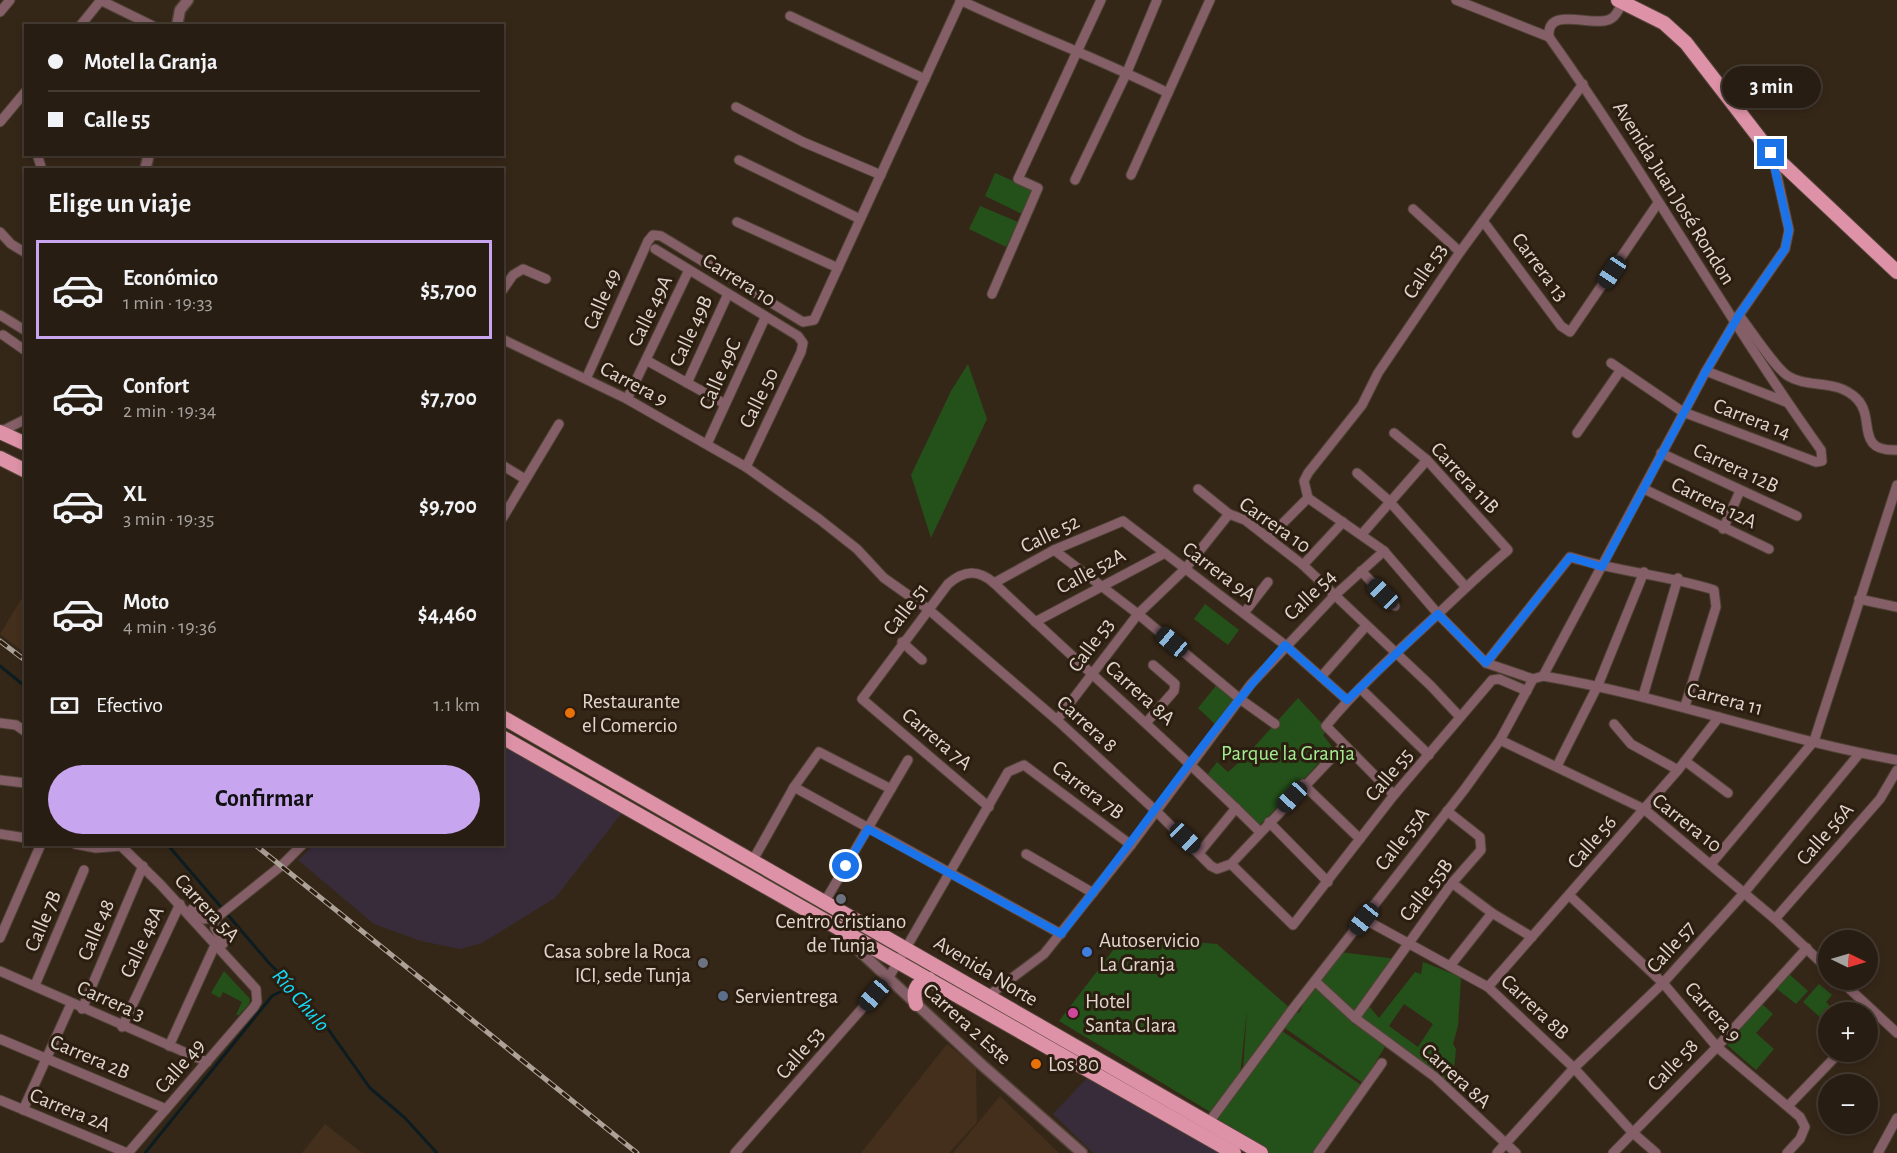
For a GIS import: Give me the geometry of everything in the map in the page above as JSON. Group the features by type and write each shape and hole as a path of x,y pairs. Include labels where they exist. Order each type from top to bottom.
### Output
{"main road":[{"path":"1621,1 1664,23 1686,43 1771,153 1897,272"},
{"path":"0,432 24,443"},
{"path":"0,458 24,470"},
{"name":"Avenida Norte","path":"504,718 1261,1153"},
{"name":"Avenida Norte","path":"504,738 1234,1153"},
{"path":"916,1004 915,988 921,982 929,980"}],"street":[{"path":"0,12 10,0"},
{"path":"82,24 100,0 149,24"},
{"path":"177,24 180,10 188,0"},
{"path":"737,222 838,268 961,0 1078,53 1127,72 1168,93"},
{"path":"992,294 1038,188 1018,178 1101,0"},
{"path":"1075,180 1127,72 1157,0"},
{"path":"1131,175 1210,0"},
{"path":"1456,0 1550,37 1549,30 1553,23 1564,18 1603,22 1612,18 1621,1"},
{"path":"790,16 925,79"},
{"name":"Avenida Juan José Rondon","path":"1550,37 1583,84 1658,203 1737,318 1786,402 1821,450 1822,461"},
{"name":"Calle 53","path":"1308,498 1304,481 1311,468 1362,405 1378,373 1460,252 1583,84"},
{"path":"0,122 24,93"},
{"path":"735,107 803,142 881,175"},
{"path":"1268,538 1308,498 1384,551 1438,614 1486,663 1533,679 1543,676 1706,371 1737,318 1785,249 1789,238 1771,153"},
{"path":"739,160 860,219"},
{"name":"Carrera 13","path":"1483,221 1561,326 1570,332 1658,203"},
{"path":"1413,209 1460,252"},
{"path":"0,232 11,244 24,252"},
{"name":"Calle 49","path":"586,379 648,241 653,235 661,236 803,322 810,323 814,320 838,268"},
{"name":"Carrera 10","path":"655,249 798,336 803,344"},
{"path":"504,288 513,275 523,269 546,279"},
{"name":"Calle 49A","path":"627,399 690,270"},
{"name":"Calle 49B","path":"687,383 728,294"},
{"path":"0,315 24,330"},
{"name":"Calle 49C","path":"707,444 765,318"},
{"path":"1737,318 1787,376 1846,390 1861,404 1866,429 1873,444 1883,450 1897,450"},
{"path":"3,334 24,350"},
{"name":"Carrera 9","path":"504,340 627,399 746,467"},
{"name":"Calle 50","path":"746,467 803,344"},
{"path":"646,360 725,404"},
{"name":"Carrera 14","path":"1611,363 1683,412 1816,462 1822,461"},
{"path":"1577,433 1620,371"},
{"path":"1706,371 1786,402"},
{"path":"0,432 24,419"},
{"path":"504,516 559,424"},
{"name":"Carrera 11B","path":"1394,433 1427,460 1508,550 1465,586"},
{"name":"Carrera 12B","path":"1661,453 1797,516"},
{"path":"1362,534 1427,460"},
{"path":"504,466 525,479"},
{"name":"Carrera 8","path":"746,467 819,519 857,549 884,578 928,609 1057,720 1156,811 1211,866 1218,869 1231,864"},
{"path":"1357,473 1389,501 1465,586 1347,700 1326,726 1394,795"},
{"path":"1711,864 1814,741 1897,485"},
{"name":"Carrera 10","path":"1198,489 1229,514 1240,517 1303,565 1396,652 1460,717"},
{"name":"Carrera 12A","path":"1644,489 1723,529 1769,549"},
{"path":"1723,529 1740,491"},
{"name":"Calle 53","path":"1057,720 1138,614 1185,569 1229,514"},
{"name":"Carrera 9A","path":"1123,521 1285,645 1347,700"},
{"name":"Calle 52","path":"994,583 1054,550 1123,521"},
{"path":"1303,565 1343,522"},
{"path":"1054,550 1138,614 1240,699 1275,724"},
{"name":"Calle 54","path":"988,996 1044,954 1131,845 1240,699 1285,645 1384,551"},
{"name":"Calle 52A","path":"1035,622 1165,553"},
{"path":"1486,663 1570,557 1602,567 1678,578 1714,590 1716,598 1716,607 1685,706"},
{"path":"1361,571 1395,606"},
{"path":"1557,766 1598,685 1644,572"},
{"name":"Calle 51","path":"862,699 902,642 957,576 977,573 994,583"},
{"path":"1643,696 1678,578"},
{"path":"1244,613 1268,582"},
{"name":"Carrera 8A","path":"994,583 1092,675 1191,763 1260,832"},
{"path":"1859,599 1897,607"},
{"path":"1321,677 1366,626"},
{"path":"902,642 922,660"},
{"path":"1146,723 1174,691 1175,684 1153,665"},
{"name":"Carrera 11","path":"1543,676 1598,685 1685,706 1859,754 1897,760"},
{"name":"Calle 55","path":"1231,864 1293,925 1394,795 1492,680 1499,679 1527,691"},
{"name":"Calle 55A","path":"1209,1122 1500,740 1533,679"},
{"path":"1360,688 1429,755"},
{"name":"Carrera 7A","path":"862,699 989,807"},
{"name":"Calle 56","path":"1488,987 1678,770 1719,717"},
{"path":"0,723 16,725 24,731"},
{"path":"1614,724 1630,744 1678,770"},
{"name":"Carrera 10","path":"1500,740 1644,809 1775,919 1818,959"},
{"path":"1231,864 1303,784 1344,745"},
{"path":"753,860 794,787 819,752 891,789"},
{"name":"Calle 57","path":"1497,1153 1574,1068 1663,983 1744,893 1859,754"},
{"path":"824,903 908,760"},
{"path":"1685,761 1728,794"},
{"name":"Calle 53","path":"735,1153 888,979 951,874 1008,772 1024,765"},
{"name":"Carrera 7B","path":"1024,765 1131,845"},
{"name":"Calle 56A","path":"1775,919 1880,799 1897,770"},
{"path":"0,780 24,783"},
{"path":"1303,784 1360,839"},
{"path":"794,787 1061,934"},
{"path":"1199,852 1236,808"},
{"name":"Calle 55B","path":"1355,1018 1452,883 1481,850 1480,837 1447,811"},
{"path":"1269,822 1328,882"},
{"path":"0,834 24,838"},
{"path":"0,938 40,846"},
{"path":"86,846 96,848 112,846"},
{"name":"Carrera 5A","path":"121,846 180,904 255,988"},
{"path":"160,884 204,919 216,918 281,866 301,846"},
{"path":"1026,854 1093,893"},
{"name":"Calle 48","path":"82,1009 143,866"},
{"name":"Calle 7B","path":"35,985 84,870"},
{"path":"1452,883 1492,913 1532,937"},
{"name":"Carrera 9","path":"1569,895 1663,983 1717,1047 1800,1117 1805,1127 1800,1139 1787,1153"},
{"name":"Calle 48A","path":"122,1027 180,904"},
{"path":"1450,966 1492,913"},
{"path":"216,918 216,928 223,945 246,972 255,988"},
{"name":"Carrera 8B","path":"1364,919 1488,987 1574,1068 1633,1133 1656,1153"},
{"name":"Carrera 2 Este","path":"828,922 888,979 1082,1153"},
{"path":"169,1046 216,943"},
{"name":"Calle 58","path":"1613,1153 1717,1047 1807,948"},
{"name":"Carrera 3","path":"0,971 35,985 122,1027 207,1062"},
{"name":"Carrera 8A","path":"1315,981 1355,1018 1435,1077 1516,1153"},
{"name":"Calle 49","path":"128,1153 257,1002 255,988"},
{"path":"1851,990 1863,1002"},
{"path":"23,1110 71,1004"},
{"path":"1878,1016 1897,1033"},
{"name":"Carrera 2B","path":"0,1039 166,1109"},
{"path":"1788,1106 1830,1062"},
{"path":"1318,1153 1382,1063"},
{"name":"Carrera 2A","path":"0,1100 128,1153"},
{"path":"1878,1153 1897,1118"}],"shaded area":[{"path":"24,595 24,652 0,634"},
{"path":"504,743 622,813 555,898 482,943 460,949 421,941 374,924 298,860 313,846 504,846"},
{"path":"947,1044 976,1067 977,1122 949,1153 861,1153"},
{"path":"1091,1074 1226,1153 1093,1153 1053,1114"},
{"path":"1000,1096 1059,1153 953,1153"},
{"path":"325,1124 357,1149 362,1153 302,1153"}],"green space":[{"path":"995,173 1033,190 1022,214 985,196"},
{"path":"980,206 1018,222 1006,247 969,229"},
{"path":"968,364 987,419 931,538 911,475 951,391"},
{"path":"1205,604 1239,630 1228,645 1194,619"},
{"path":"1223,677 1240,699 1217,726 1198,708"},
{"name":"Parque la Granja","path":"1298,698 1328,730 1323,735 1333,748 1259,826 1207,775 1217,762 1228,772 1245,757"},
{"path":"1124,936 1217,944 1291,1009 1243,1070 1247,1009 1240,1076 1212,1113 1059,1021"},
{"path":"1339,952 1397,959 1368,1005 1379,1018 1415,972 1421,974 1423,962 1461,977 1458,1026 1453,1044 1456,1049 1452,1089 1445,1081 1386,1045 1363,1083 1282,1026 1293,1010 1299,1013 1311,987","holes":["1404,1004 1433,1024 1418,1047 1389,1026"]},
{"path":"224,971 250,999 249,1004 239,1015 236,1015 242,1002 223,992 220,998 211,993"},
{"path":"1789,974 1808,991 1796,1004 1777,989"},
{"path":"1818,985 1818,990 1826,990 1832,995 1826,1002 1818,1002 1818,1015 1803,1002"},
{"path":"1762,1004 1773,1014 1756,1033 1774,1049 1756,1070 1727,1045"},
{"path":"1282,1031 1361,1085 1317,1153 1269,1153 1215,1120"}],"waterway":[{"name":"Río Chulo","path":"0,666 24,685"},
{"name":"Río Chulo","path":"169,846 269,963 311,1005 370,1088 405,1118 437,1153"},
{"path":"145,1153 272,996 292,986"}],"railway":[{"path":"0,641 24,659"},
{"path":"256,846 637,1153"}],"place":[{"name":"Restaurante el Comercio","path":"570,713"},
{"name":"Centro Cristiano de Tunja","path":"841,899"},
{"name":"Autoservicio La Granja","path":"1087,952"},
{"name":"Casa sobre la Roca ICI, sede Tunja","path":"703,963"},
{"name":"Servientrega","path":"723,996"},
{"name":"Hotel Santa Clara","path":"1073,1013"},
{"name":"Los 80","path":"1036,1064"}],"route":[{"path":"846,866 868,829 1061,934 1131,845 1217,726 1285,645 1347,700 1438,614 1486,663 1570,557 1602,567 1679,418 1706,371 1739,315 1785,249 1789,230 1771,153"}]}
